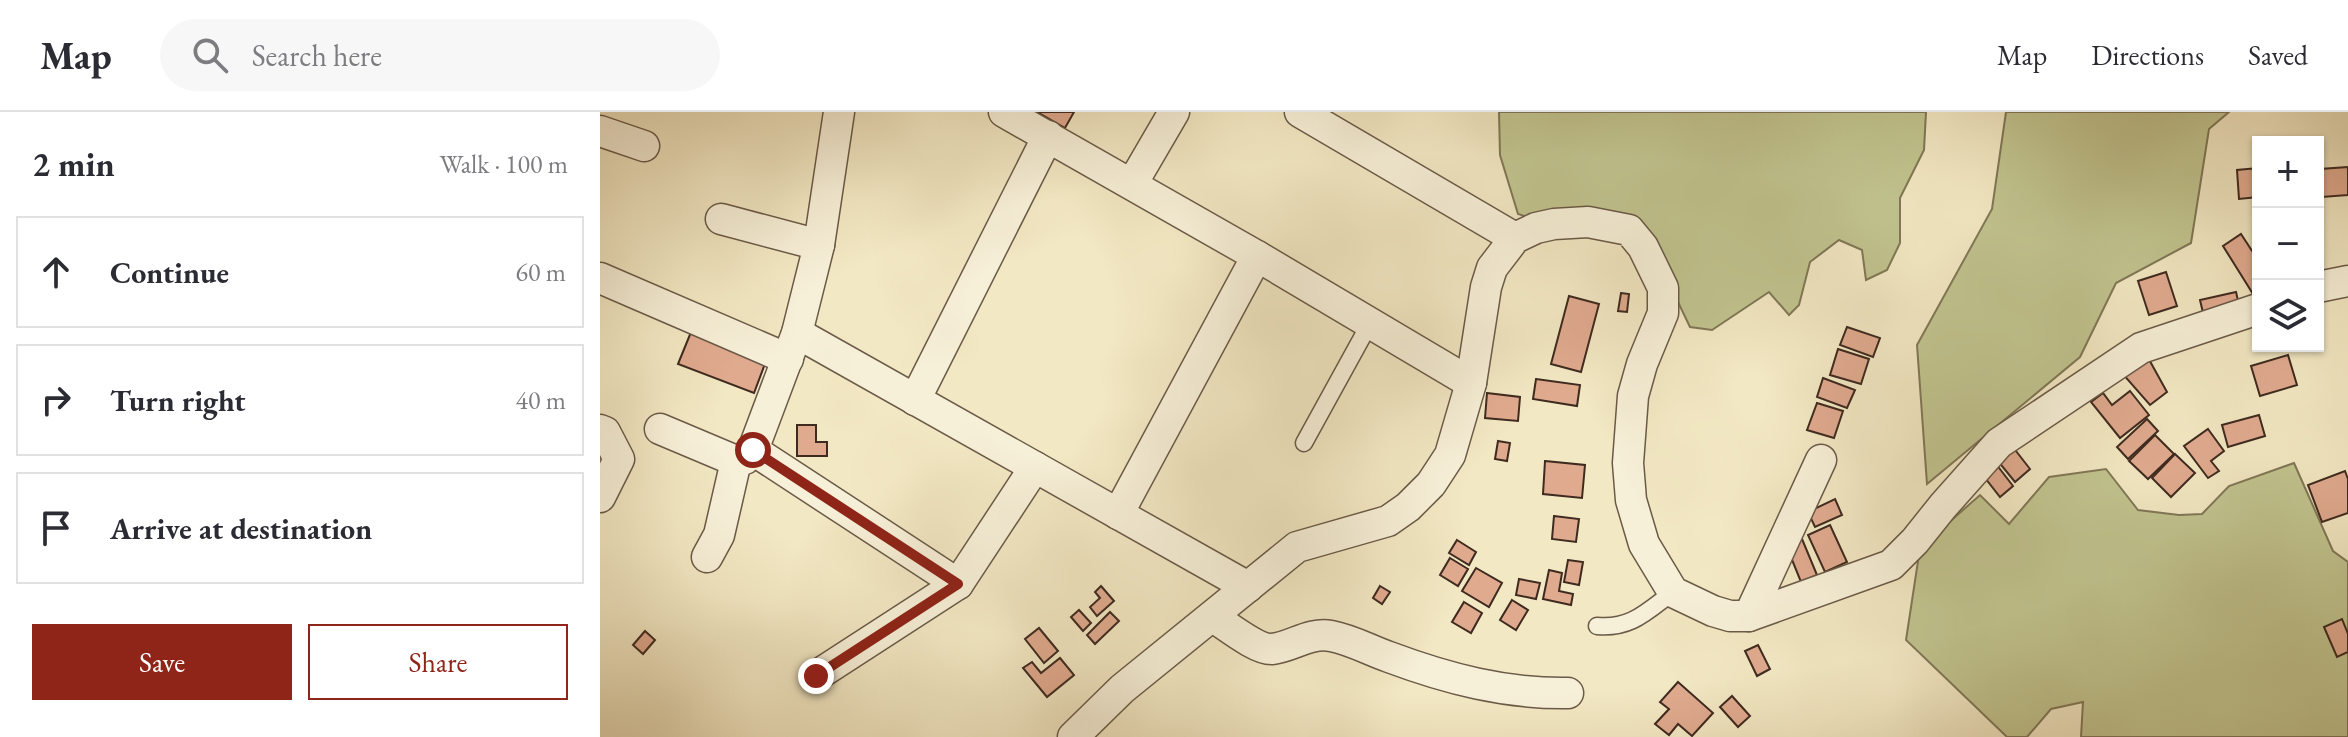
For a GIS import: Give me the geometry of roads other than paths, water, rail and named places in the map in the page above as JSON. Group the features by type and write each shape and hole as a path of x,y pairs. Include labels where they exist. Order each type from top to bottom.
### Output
{"street":[{"path":"1004,112 1257,256 1471,383"},
{"path":"1132,184 1174,112"},
{"path":"707,557 719,535 744,455 792,346 819,245 831,114"},
{"path":"1316,116 1515,238"},
{"path":"600,131 644,146"},
{"path":"915,400 1048,136"},
{"path":"721,219 819,245"},
{"path":"1073,737 1122,689 1297,547 1388,521 1408,507 1431,484 1450,455 1471,383 1486,287 1492,268 1515,238 1536,228 1588,222 1629,230 1643,247 1663,288 1663,313 1642,364 1633,396 1628,463 1631,500 1644,544 1673,592 1730,616 1749,616 1891,565 1999,443 2141,348 2252,311"},
{"path":"1118,514 1257,256"},
{"path":"600,278 792,346 915,400 1248,587"},
{"path":"2324,286 2348,281"},
{"path":"660,429 744,455 958,584"},
{"path":"600,430 605,432 619,459 600,497"},
{"path":"1749,616 1821,460"},
{"path":"816,676 958,584 1035,467"},
{"path":"1213,617 1261,647 1272,649 1303,638 1328,635 1472,685 1530,694 1568,693"}],"lane":[{"path":"1304,443 1370,323"},
{"path":"1597,626 1615,628 1630,622 1673,592"}]}
